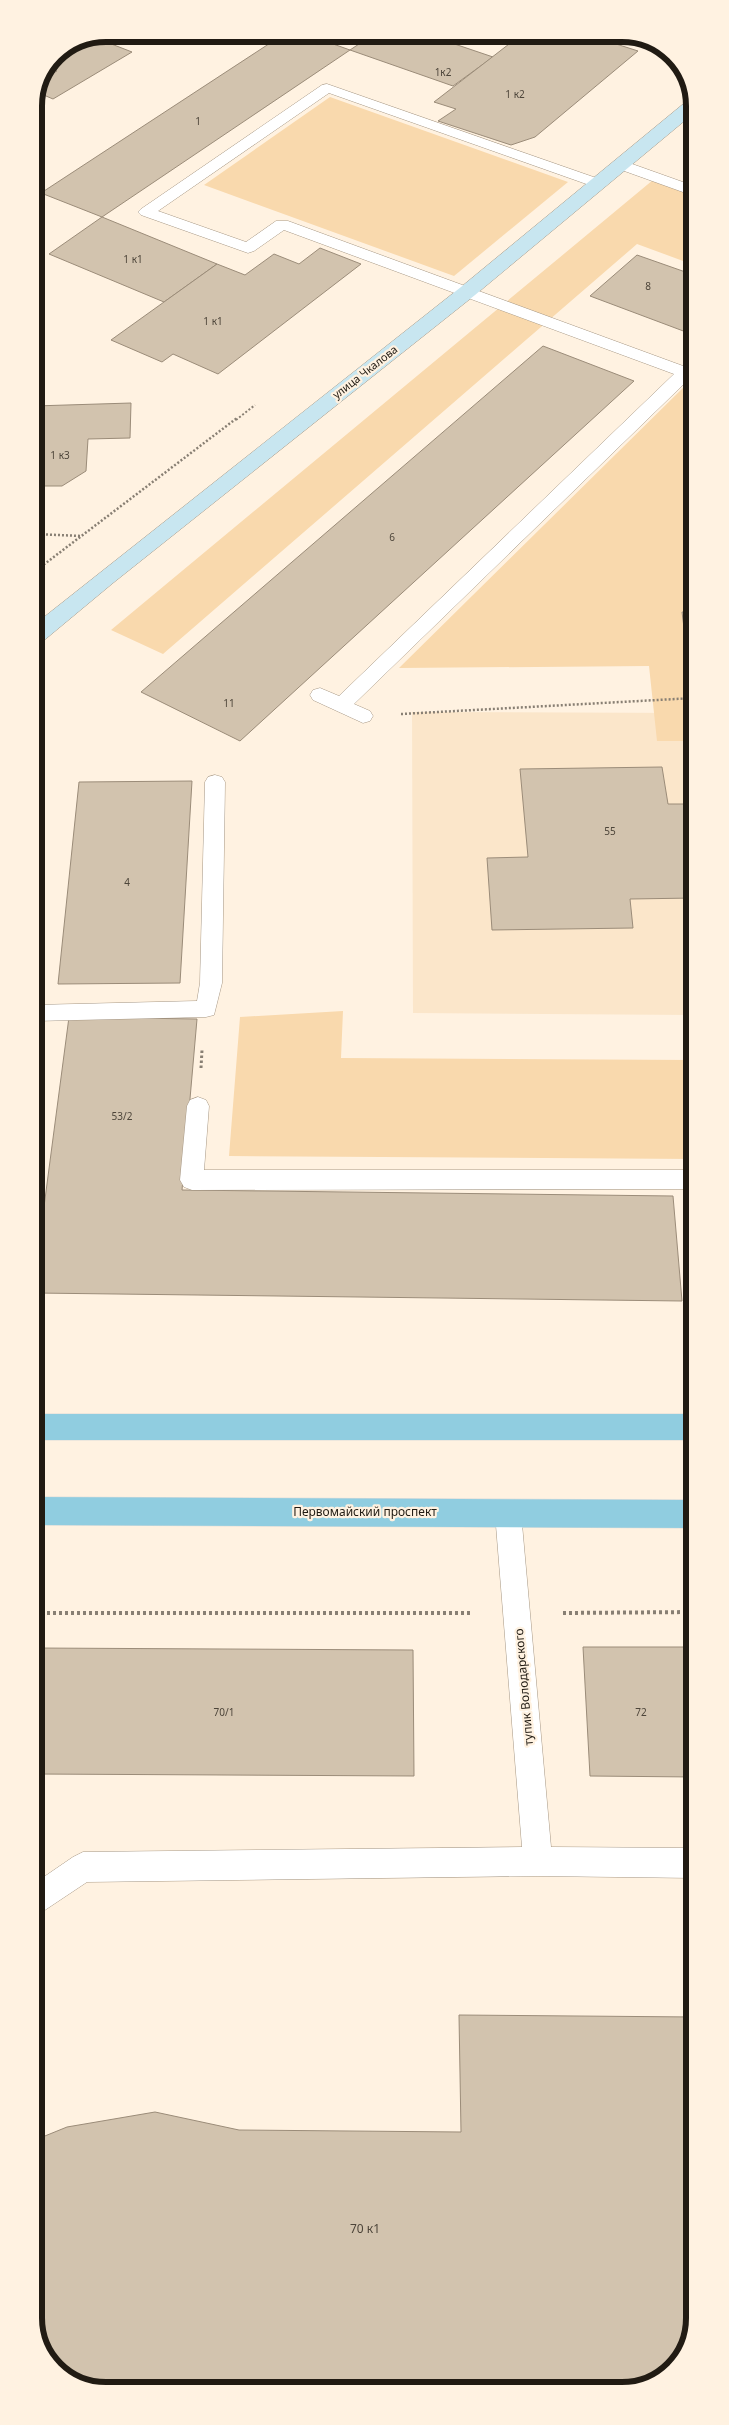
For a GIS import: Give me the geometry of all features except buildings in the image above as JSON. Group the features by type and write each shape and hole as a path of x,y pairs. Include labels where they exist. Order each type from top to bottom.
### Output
{"main road":[{"path":"42,1427 686,1427"},
{"name":"Первомайский проспект","path":"42,1511 686,1514"}],"street":[{"name":"улица Чкалова","path":"42,629 468,291 686,111"}],"lane":[{"path":"597,183 326,88 146,212 248,248 282,224 686,373"},
{"path":"621,165 686,187"},
{"path":"341,705 686,378"},
{"path":"320,695 363,716"},
{"path":"42,1013 206,1009 211,983 215,782"},
{"path":"198,1106 192,1180 686,1185"},
{"name":"тупик Володарского","path":"508,1513 538,1861"},
{"path":"42,1895 83,1867 538,1861 686,1863"}],"path":[{"path":"42,566 262,400"},
{"path":"42,534 81,536"},
{"path":"363,716 686,698"},
{"path":"198,1106 206,1009"},
{"path":"42,1613 686,1612"}],"shaded area":[{"path":"330,97 568,182 454,276 204,185"},
{"path":"659,175 686,184 686,262 637,244 163,654 111,630"},
{"path":"686,385 686,741 657,741 649,666 399,668"},
{"path":"412,712 686,713 686,1015 413,1013"},
{"path":"343,1011 341,1058 686,1060 686,1159 229,1156 240,1017"}]}
